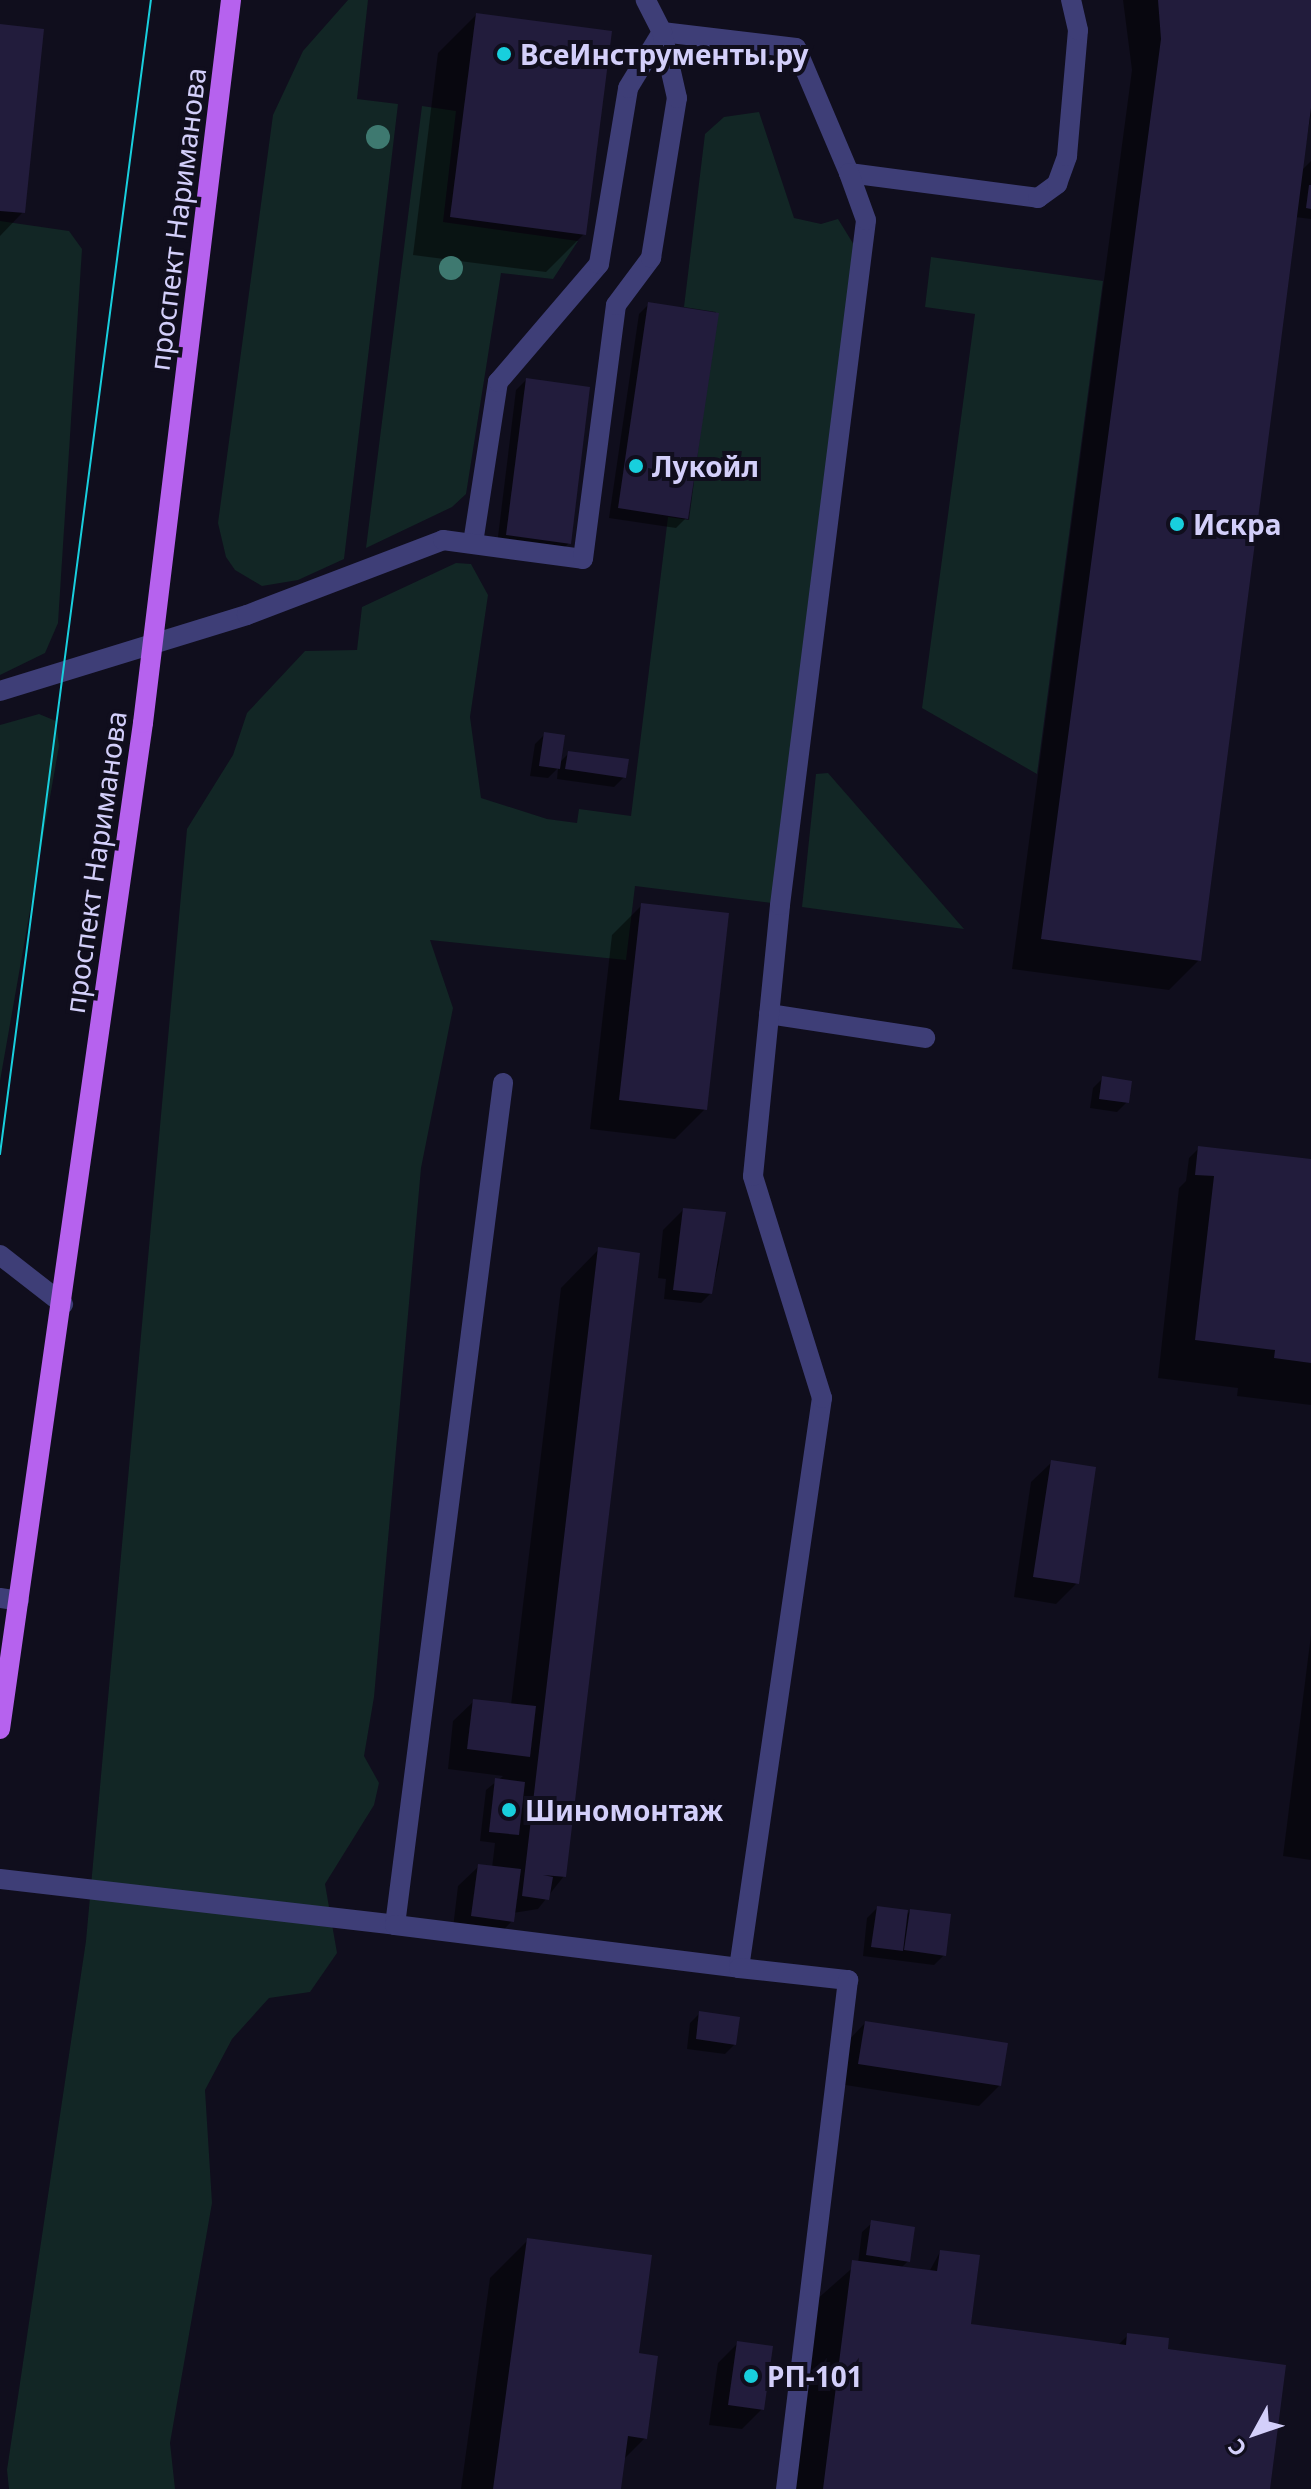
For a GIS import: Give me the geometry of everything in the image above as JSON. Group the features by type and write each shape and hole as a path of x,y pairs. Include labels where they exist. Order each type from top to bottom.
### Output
{"main road":[{"name":"проспект Нариманова","path":"0,1729 10,1599 63,1304 152,647 231,0"}],"lane":[{"path":"0,691 152,647 443,540 583,559 616,305 651,258 677,98 662,32 646,0"},
{"path":"849,173 1038,198 1057,184 1067,156 1078,30 1071,0"},
{"path":"473,543 498,382 599,264 628,88 662,32"},
{"path":"662,32 796,48 866,220 769,1014 753,1176 822,1398 739,1968"},
{"path":"769,1014 925,1038"},
{"path":"395,1925 503,1083"},
{"path":"0,1255 63,1304"},
{"path":"0,1879 848,1980 786,2489"}],"green space":[{"path":"348,0 368,0 357,99 398,104 344,559 298,580 262,586 235,570 226,557 218,523 273,115 303,51"},
{"path":"422,106 456,111 443,222 578,241 553,279 501,273 466,494 452,507 366,548"},
{"path":"759,112 794,218 821,224 838,219 854,245 772,903 635,886 626,960 430,940 453,1008 421,1168 374,1697 364,1756 379,1783 374,1805 325,1884 337,1953 310,1992 269,1998 232,2039 205,2090 212,2203 170,2443 175,2489 9,2489 7,2470 86,1941 187,829 233,755 247,713 305,651 357,650 362,607 456,563 471,564 488,595 470,717 481,798 547,819 577,823 579,809 631,816 668,517 689,520 716,312 684,307 705,134 724,117"},
{"path":"0,221 69,231 82,249 58,623 45,653 0,675"},
{"path":"931,257 1103,281 1037,774 922,708 975,314 925,307"},
{"path":"39,714 56,721 59,746 0,1081 0,725"},
{"path":"828,773 964,929 802,907 816,774"}],"building":[{"name":"Искра","path":"1158,0 1311,0 1311,108 1201,961 1041,939 1161,39"},
{"path":"476,13 612,31 586,235 450,217"},
{"path":"0,24 44,29 25,213 0,211"},
{"path":"1311,185 1311,209 1306,208"},
{"path":"648,302 719,313 688,519 618,508"},
{"path":"526,378 590,387 571,544 506,535"},
{"path":"544,732 565,735 560,769 539,766"},
{"path":"568,751 629,759 626,778 565,769"},
{"path":"641,903 729,913 707,1110 619,1100"},
{"path":"1102,1076 1132,1081 1129,1103 1099,1099"},
{"path":"1198,1146 1311,1159 1311,1363 1274,1358 1275,1350 1195,1340 1214,1176 1195,1175"},
{"path":"683,1208 726,1212 712,1294 673,1290"},
{"path":"598,1247 640,1253 566,1877 543,1875 553,1877 549,1900 522,1896"},
{"path":"1051,1460 1096,1467 1079,1584 1033,1577"},
{"path":"473,1699 536,1706 530,1757 467,1749"},
{"path":"495,1778 525,1782 519,1835 489,1832"},
{"path":"478,1864 521,1869 514,1922 471,1916"},
{"path":"877,1906 908,1910 903,1951 871,1947"},
{"path":"910,1909 951,1914 946,1956 904,1950"},
{"path":"699,2011 740,2017 736,2045 696,2039"},
{"path":"865,2021 1008,2043 1001,2086 858,2064"},
{"path":"871,2220 915,2227 910,2262 866,2255"},
{"path":"527,2238 652,2255 639,2353 658,2356 647,2439 628,2436 621,2489 493,2489"},
{"path":"940,2250 980,2255 971,2324 1126,2345 1127,2333 1169,2338 1168,2349 1286,2365 1270,2489 823,2489 852,2260 937,2271"},
{"name":"РП-101","path":"737,2341 773,2346 764,2410 728,2405"}],"tram line":[{"path":"0,1154 151,0"}],"place":[{"name":"ВсеИнструменты.ру","path":"504,54"},
{"name":"Лукойл","path":"636,466"},
{"name":"Искра","path":"1177,524"},
{"name":"Шиномонтаж","path":"509,1810"},
{"name":"РП-101","path":"751,2376"}]}
